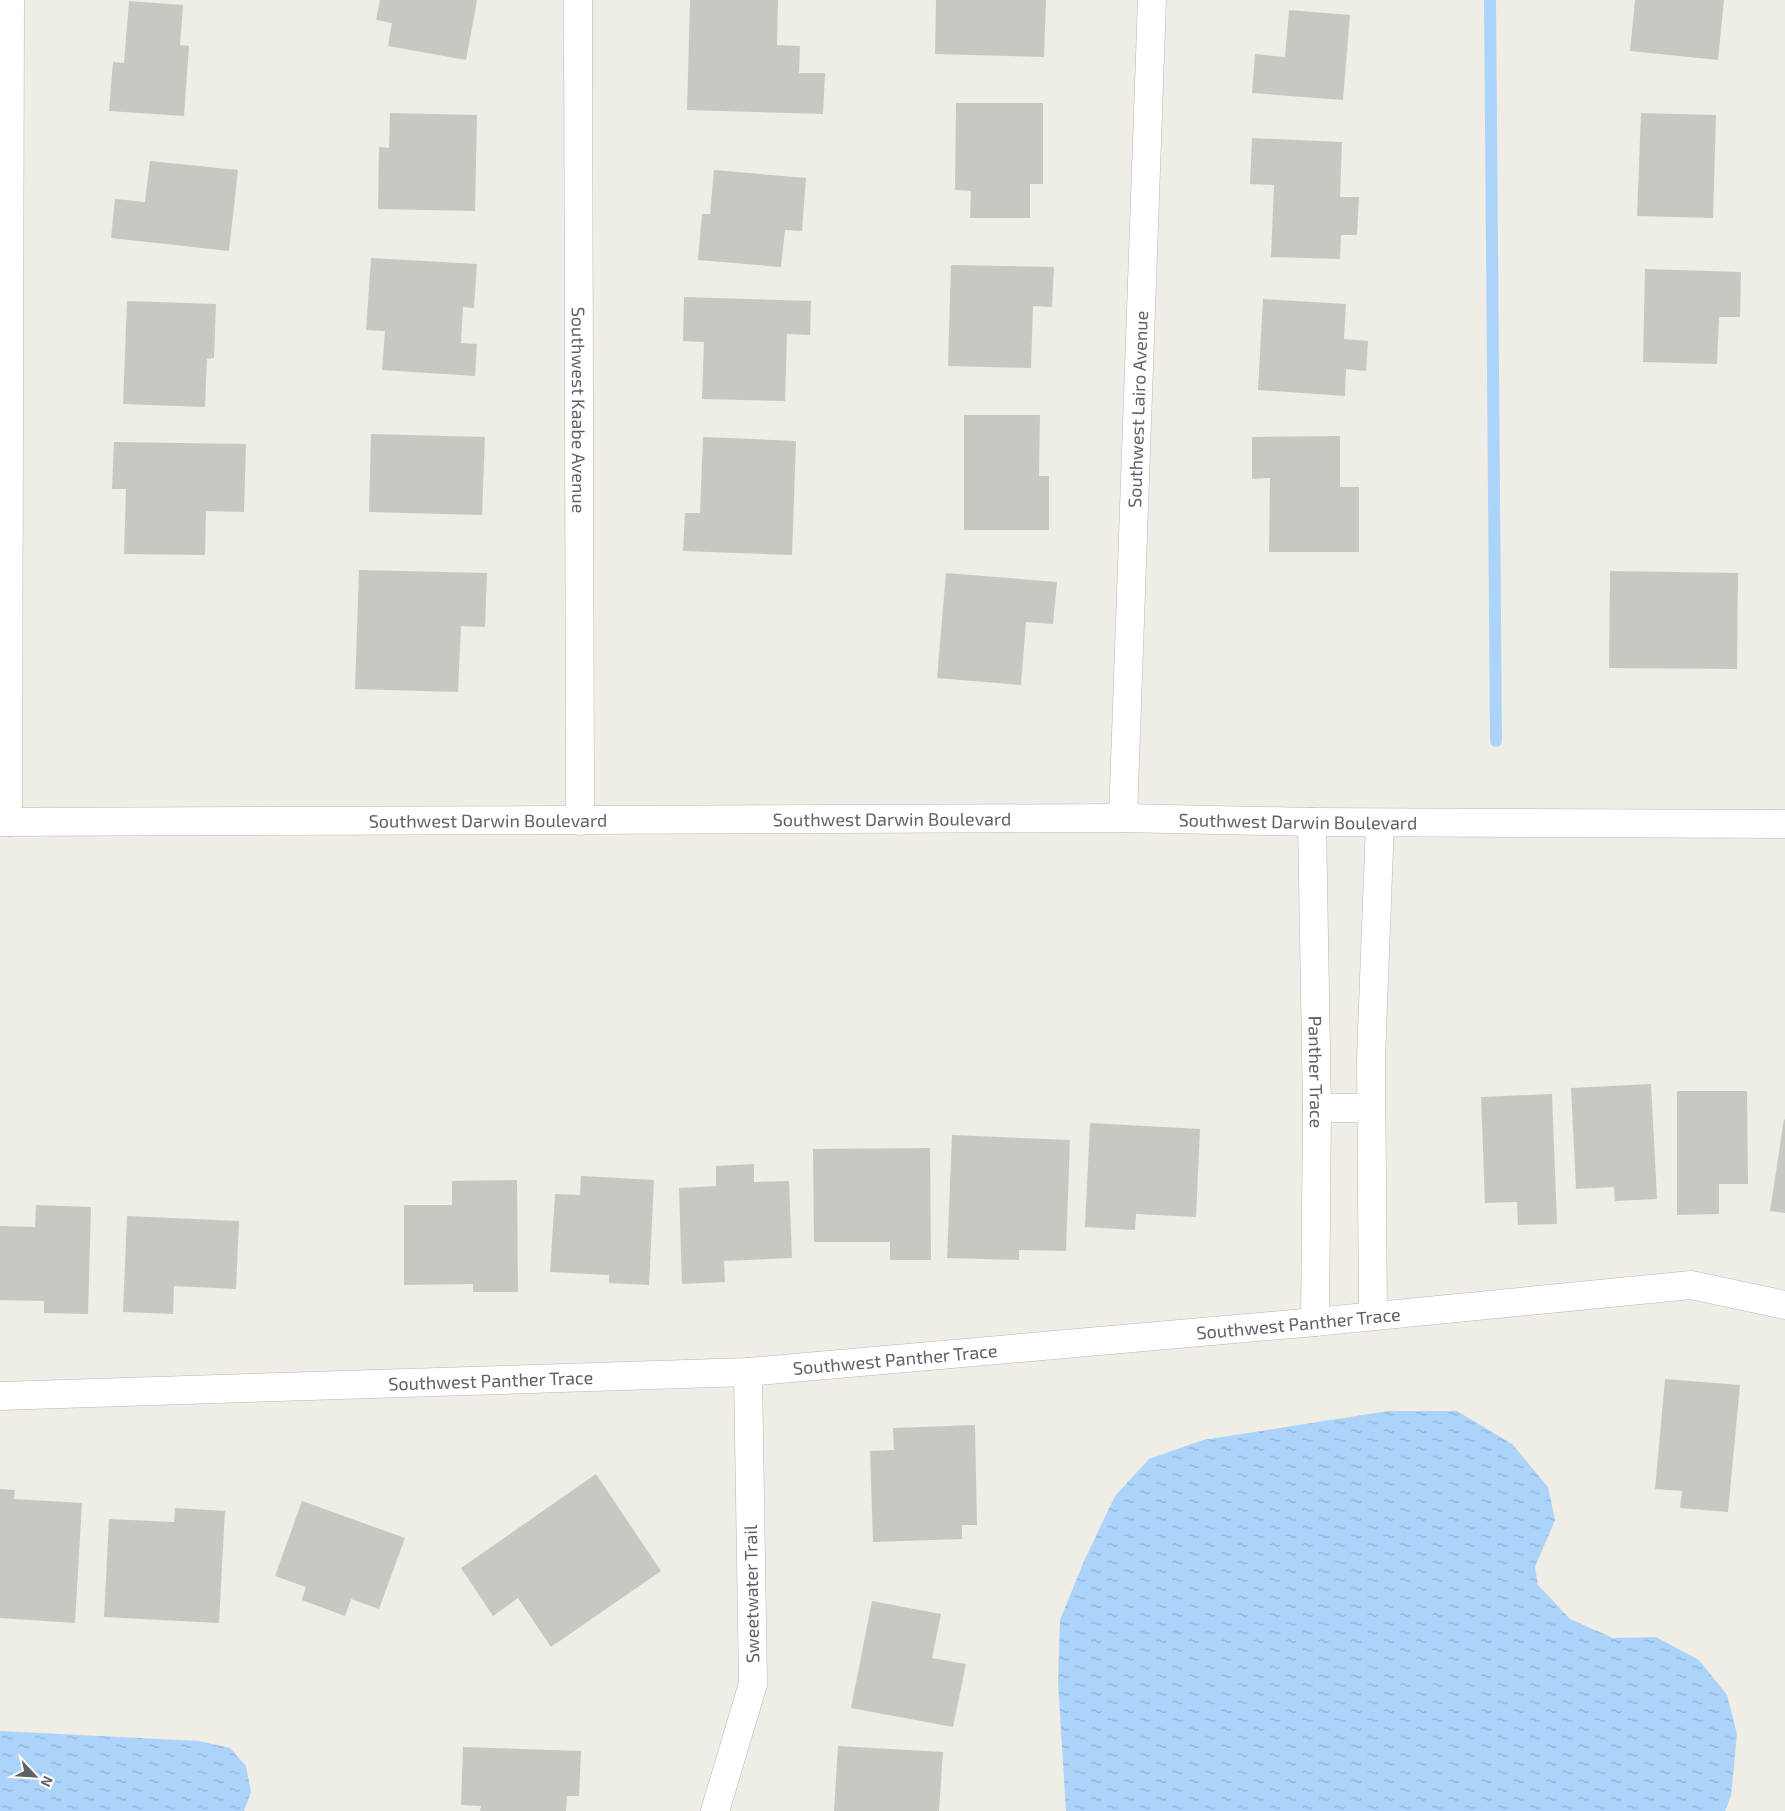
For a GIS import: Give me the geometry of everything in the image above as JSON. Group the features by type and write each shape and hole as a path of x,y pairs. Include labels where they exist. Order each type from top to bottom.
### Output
{"street":[{"path":"4,822 10,0"},
{"name":"Southwest Kaabe Avenue","path":"578,0 580,821"},
{"name":"Southwest Lairo Avenue","path":"1123,818 1152,0"},
{"name":"Southwest Darwin Boulevard","path":"4,822 1123,818 1380,823 1785,824"},
{"name":"Panther Trace","path":"1312,822 1317,1108 1315,1322"},
{"path":"1373,1316 1371,1058 1380,823"},
{"path":"1317,1108 1371,1108"},
{"name":"Southwest Panther Trace","path":"0,1396 748,1372 1315,1322 1691,1285 1785,1305"},
{"name":"Sweetwater Trail","path":"715,1811 753,1684 748,1372"}],"water":[{"path":"1388,1411 1457,1411 1512,1444 1548,1487 1555,1520 1535,1567 1538,1585 1570,1619 1613,1638 1656,1637 1699,1660 1727,1695 1737,1734 1731,1796 1725,1811 1066,1811 1058,1682 1060,1620 1084,1561 1115,1496 1149,1459 1203,1440"},
{"path":"0,1731 199,1741 230,1748 246,1766 251,1792 244,1811 0,1811"}],"building":[{"path":"380,0 477,0 466,60 388,46 392,23 376,20"},
{"path":"690,0 778,0 777,45 800,46 799,73 825,73 823,114 687,110"},
{"path":"936,0 1046,0 1044,57 935,54"},
{"path":"1635,0 1724,0 1718,60 1630,51"},
{"path":"129,1 183,5 180,45 189,46 184,116 109,111 113,62 124,63"},
{"path":"1289,10 1350,15 1343,100 1252,93 1255,54 1285,57"},
{"path":"956,103 1043,103 1043,184 1030,184 1030,218 970,218 971,191 955,190"},
{"path":"390,113 477,115 475,211 378,209 379,147 389,148"},
{"path":"1641,113 1716,115 1713,218 1637,216"},
{"path":"1252,138 1342,142 1340,197 1359,197 1357,235 1341,235 1340,259 1271,257 1274,185 1250,184"},
{"path":"150,161 238,170 229,251 111,238 115,199 145,202"},
{"path":"714,170 806,178 802,231 785,230 781,267 698,260 702,214 710,214"},
{"path":"371,258 477,264 474,308 463,307 461,343 477,344 475,376 382,370 385,331 366,330"},
{"path":"951,265 1054,267 1052,307 1033,306 1031,368 948,366"},
{"path":"1645,269 1741,272 1740,317 1719,317 1717,364 1643,362"},
{"path":"684,297 811,301 810,335 787,334 785,401 702,399 704,342 683,341"},
{"path":"1263,299 1346,304 1344,339 1368,341 1366,371 1346,369 1345,396 1258,390"},
{"path":"127,301 216,304 214,358 207,359 205,407 123,404"},
{"path":"964,415 1040,415 1039,476 1049,476 1049,530 964,530"},
{"path":"371,434 485,437 482,515 369,512"},
{"path":"1340,436 1340,487 1359,487 1359,552 1269,552 1270,478 1252,479 1252,437"},
{"path":"703,437 796,441 792,555 683,551 685,513 700,513"},
{"path":"114,442 246,444 244,512 206,511 205,555 124,554 126,489 112,489"},
{"path":"359,570 487,573 485,627 461,626 458,692 355,689"},
{"path":"1610,571 1738,573 1737,669 1609,668"},
{"path":"946,573 1057,582 1053,624 1026,622 1021,685 937,678"},
{"path":"1651,1084 1657,1199 1615,1201 1614,1187 1576,1189 1571,1088"},
{"path":"1677,1091 1747,1091 1748,1184 1719,1184 1719,1214 1677,1215"},
{"path":"1552,1094 1557,1224 1518,1225 1517,1202 1485,1203 1481,1097"},
{"path":"1785,1120 1785,1213 1770,1211"},
{"path":"1090,1123 1200,1129 1196,1217 1136,1214 1135,1230 1085,1227"},
{"path":"952,1135 1070,1140 1066,1251 1019,1250 1019,1260 947,1258"},
{"path":"930,1148 931,1260 890,1260 890,1242 814,1242 813,1149"},
{"path":"754,1164 754,1182 789,1181 792,1258 724,1261 725,1282 682,1284 679,1188 716,1186 716,1166"},
{"path":"581,1176 654,1180 649,1285 609,1283 609,1275 550,1272 555,1194 580,1195"},
{"path":"517,1180 518,1292 473,1292 473,1284 404,1285 404,1205 452,1205 452,1181"},
{"path":"36,1205 91,1207 88,1314 44,1313 44,1301 0,1300 0,1226 35,1227"},
{"path":"127,1216 239,1221 236,1289 174,1286 173,1314 123,1312"},
{"path":"1665,1379 1740,1385 1728,1512 1680,1508 1682,1491 1655,1489"},
{"path":"975,1425 977,1525 962,1525 962,1539 873,1542 870,1451 894,1450 893,1428"},
{"path":"596,1474 661,1571 551,1647 518,1598 493,1616 461,1568"},
{"path":"0,1489 15,1490 14,1499 82,1503 75,1623 0,1618"},
{"path":"302,1501 405,1538 379,1609 351,1599 345,1616 302,1600 306,1587 275,1576"},
{"path":"175,1508 225,1511 219,1623 104,1617 109,1519 174,1522"},
{"path":"872,1601 941,1614 932,1658 966,1664 953,1727 851,1708"},
{"path":"838,1746 943,1752 939,1811 834,1811"},
{"path":"463,1747 581,1751 579,1796 567,1796 566,1811 480,1811 481,1806 461,1805"}],"waterway":[{"path":"1490,0 1496,741"}]}
